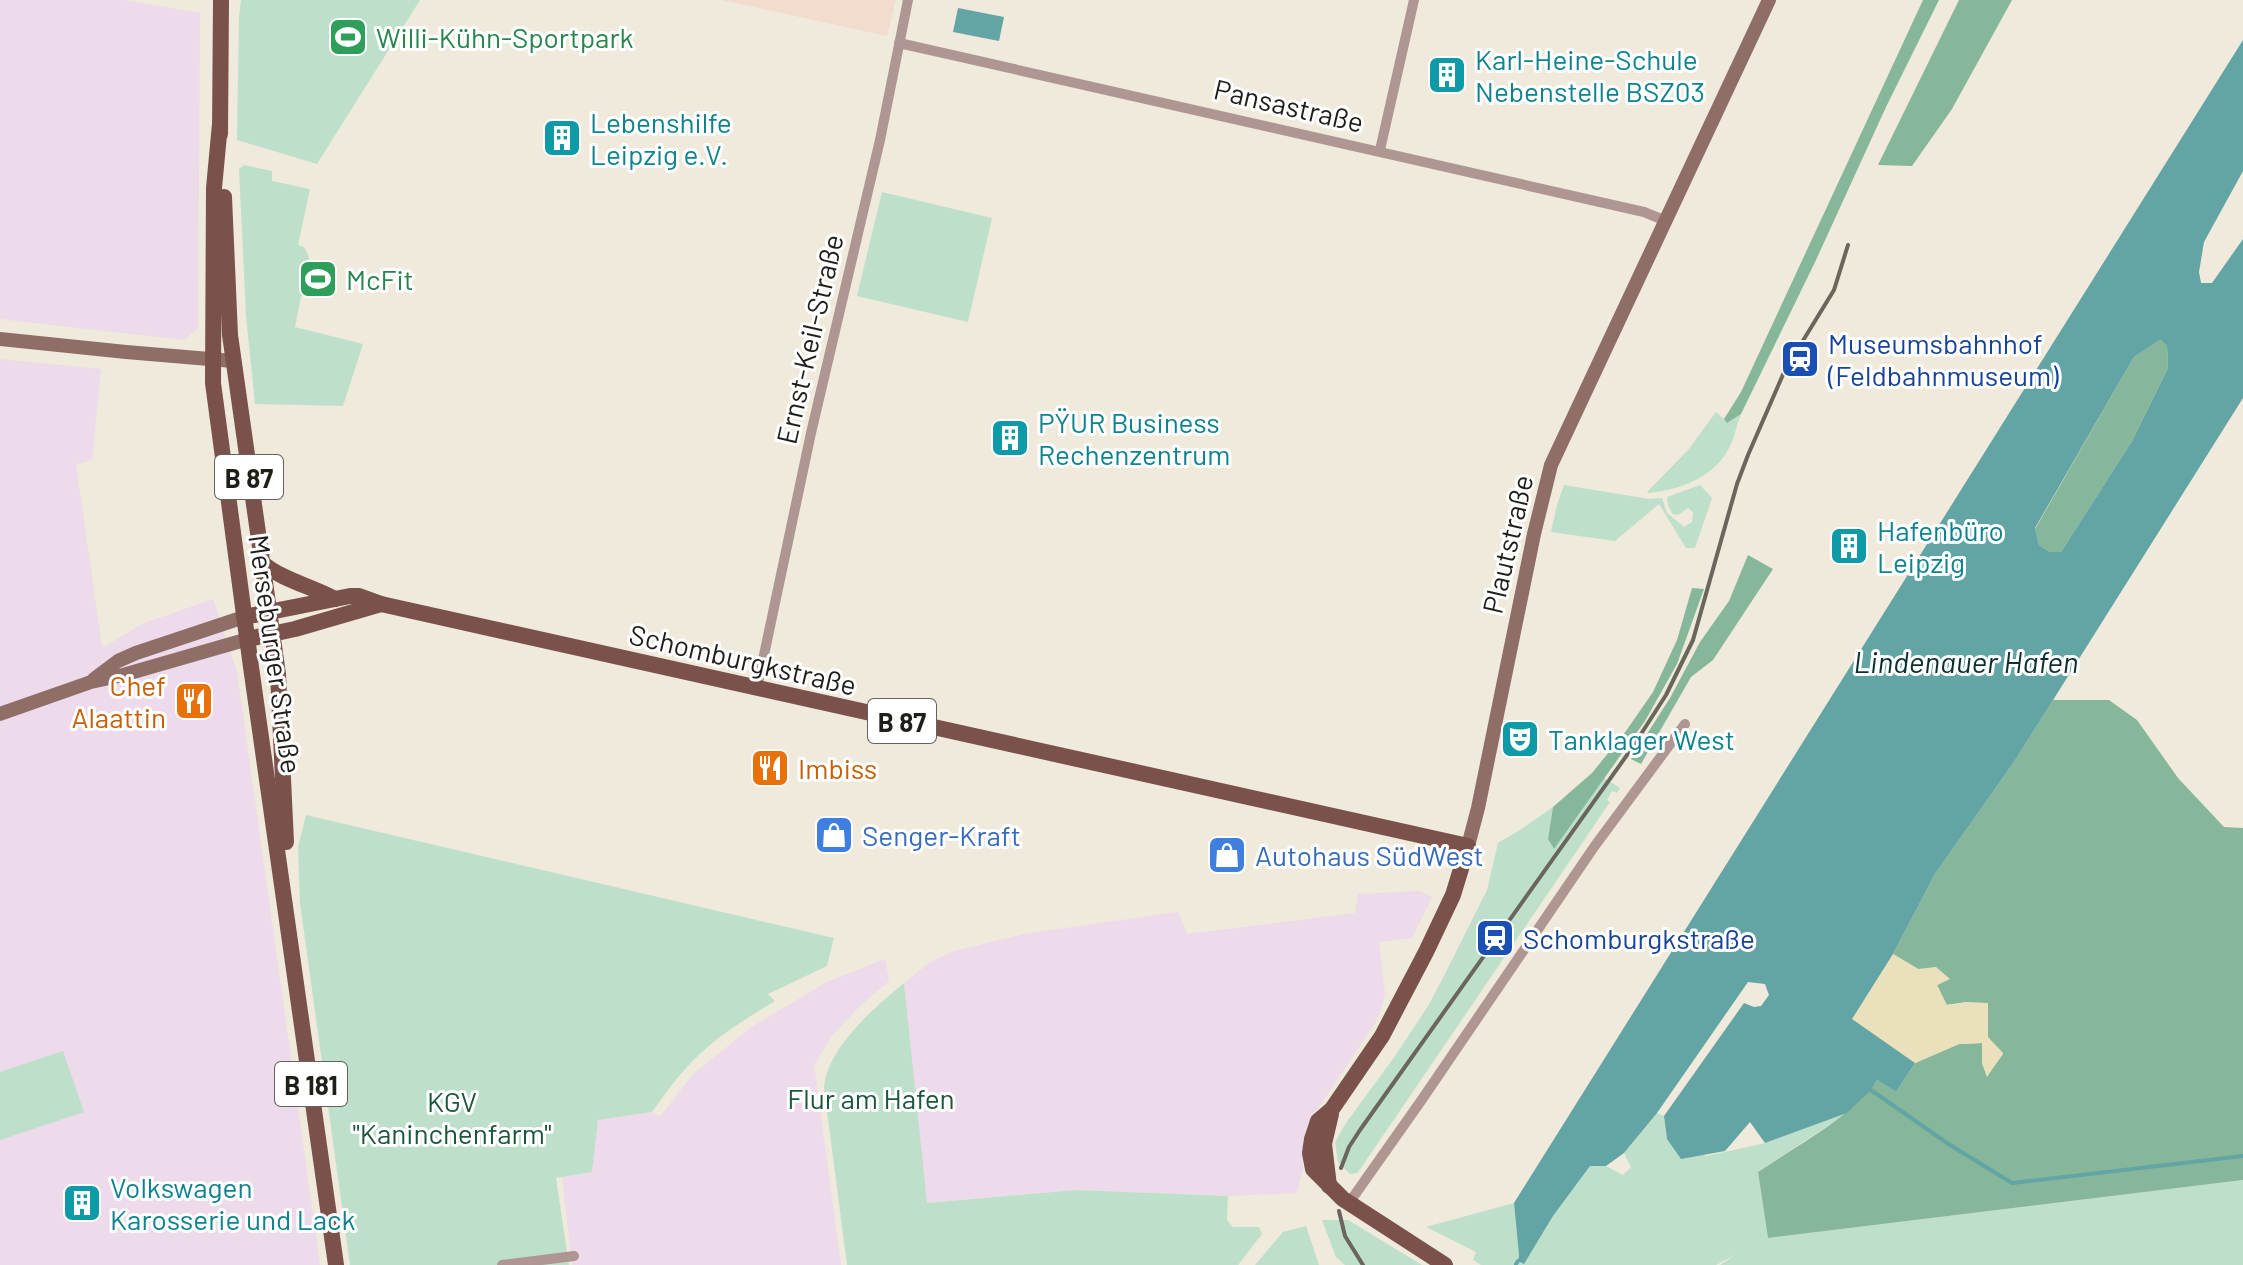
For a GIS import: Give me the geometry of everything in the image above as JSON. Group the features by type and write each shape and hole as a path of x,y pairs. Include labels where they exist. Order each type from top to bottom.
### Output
{"main road":[{"name":"Merseburger Straße","path":"221,0 220,124 228,316 272,635 281,727 286,825 285,903"},
{"name":"Plautstraße","path":"1339,1194 1313,1169 1310,1153 1312,1139 1318,1121 1332,1109 1382,1036 1453,895 1478,808 1551,465 1769,0"},
{"name":"Merseburger Straße","path":"220,124 214,188 213,383 336,1265"},
{"path":"0,339 233,361"},
{"name":"B 87","path":"261,562 275,573 335,599"},
{"name":"Schomburgkstraße","path":"244,617 359,596 381,604 1468,846"},
{"name":"Schomburgkstraße","path":"248,639 381,604"},
{"path":"91,682 118,661 136,653 244,617"},
{"path":"0,714 91,682 248,639"},
{"path":"1339,1194 1445,1265"}],"street":[{"name":"Ernst-Keil-Straße","path":"757,688 811,433 880,140 908,0"},
{"path":"1380,150 1414,0"},
{"name":"Pansastraße","path":"899,43 1380,150 1644,212 1666,221"},
{"path":"1339,1194 1429,1089 1594,847 1685,724"},
{"path":"502,1265 574,1256"}],"shaded area":[{"path":"0,0 125,0 200,13 198,328 184,340 0,319"},
{"path":"722,0 896,0 887,36"},
{"path":"0,359 101,369 92,460 76,464 102,648 142,624 213,599 237,672 320,1265 0,1265"},
{"path":"1420,891 1432,897 1412,938 1379,942 1385,994 1381,1009 1375,1023 1307,1125 1303,1140 1303,1169 1297,1193 1228,1196 1076,1190 926,1203 904,983 929,963 954,951 1024,934 1178,912 1187,934 1355,913 1358,894"},
{"path":"885,959 889,981 832,1036 814,1065 841,1265 572,1265 562,1177 592,1172 598,1120 652,1112 660,1117 693,1074 753,1026 827,982"}],"green space":[{"path":"241,0 420,0 317,164 237,140"},
{"path":"1923,0 1939,0 1741,414 1727,423 1724,419 1741,392"},
{"path":"1959,0 2012,0 1952,109 1912,166 1878,165"},
{"path":"244,165 272,171 272,181 310,189 298,245 304,247 309,257 295,327 363,344 343,406 255,404 246,316 239,169"},
{"path":"882,192 992,218 968,322 857,296"},
{"path":"2162,338 2167,346 2168,368 2132,441 2061,552 2050,552 2039,545 2035,529 2134,357"},
{"path":"1716,412 1727,422 1741,414 1730,446 1718,464 1691,482 1647,492 1688,450"},
{"path":"1564,485 1649,499 1662,498 1667,513 1684,527 1692,522 1693,512 1688,508 1678,515 1673,514 1667,497 1700,485 1712,498 1695,548 1686,548 1659,504 1615,541 1551,532"},
{"path":"1748,555 1773,569 1713,660 1691,677 1641,764 1631,759 1670,698 1700,642 1729,601"},
{"path":"1692,588 1704,589 1677,664 1645,721 1554,849 1548,839 1553,807 1592,773 1653,692 1677,640"},
{"path":"2053,700 2109,700 2137,720 2178,778 2224,827 2243,828 2243,1180 1768,1238 1758,1172 1839,1118 1877,1080 1896,1092 1915,1063 1959,1044 1983,1043 1982,1063 1987,1076 2003,1054 1988,1038 1967,1002 1946,1005 1937,985 1949,979 1918,969 1893,954 1935,874 2014,762"},
{"path":"1604,778 1620,788 1617,793 1612,791 1607,800 1610,802 1361,1168 1357,1173 1350,1174 1338,1162 1335,1142 1428,1006 1487,890 1498,843 1553,807 1548,839 1554,849"},
{"name":"KGV \"Kaninchenfarm\"","path":"306,815 834,938 827,966 768,994 775,1001 709,1045 681,1074 652,1112 598,1120 592,1172 556,1178 569,1265 350,1265 300,903 298,847"},
{"name":"Flur am Hafen","path":"904,983 927,1203 1076,1190 1228,1196 1227,1220 1233,1227 1259,1227 1262,1234 1238,1265 847,1265 824,1088 827,1073 854,1030"},
{"path":"63,1051 84,1112 0,1140 0,1072"},
{"path":"1657,1113 1664,1116 1667,1139 1706,1156 1765,1143 1847,1113 1758,1172 1768,1238 2243,1180 2243,1265 1720,1265 1735,1255 1716,1265 1481,1265 1473,1260 1476,1252 1426,1227 1514,1203 1518,1261 1524,1264 1553,1216 1590,1166 1606,1166 1623,1175 1631,1167 1624,1153"},
{"path":"1322,1220 1348,1220 1422,1265 1345,1265 1336,1257"},
{"path":"1306,1226 1319,1265 1255,1265 1283,1232"}],"sand":[{"path":"1893,954 1918,969 1936,967 1950,979 1937,985 1947,1005 1988,1003 1988,1037 2003,1053 1987,1077 1982,1063 1982,1043 1959,1044 1915,1063 1851,1019"}],"water":[{"path":"958,8 1004,17 999,41 953,32"},
{"name":"Lindenauer Hafen","path":"2243,40 2243,171 2204,242 2199,272 2201,283 2212,283 2243,239 2243,398 2014,762 1935,874 1893,954 1852,1019 1915,1063 1896,1092 1877,1080 1847,1113 1765,1143 1750,1122 1725,1151 1681,1159 1667,1139 1664,1116 1744,1003 1761,1006 1769,995 1765,984 1748,982 1657,1113 1624,1153 1606,1166 1590,1166 1553,1216 1524,1264 1518,1261 1514,1203","holes":["2161,339 2167,346 2168,368 2132,441 2061,552 2050,552 2039,545 2035,528 2134,357"]}],"waterway":[{"path":"1868,1088 1950,1145 2012,1183 2243,1156"}],"railway":[{"path":"1341,1168 1360,1130 1632,748 1666,695 1693,640 1748,455 1785,370 1834,290 1848,245"},
{"path":"1339,1211 1345,1236 1363,1265"}],"place":[{"name":"Willi-Kühn-Sportpark","path":"348,37"},
{"name":"Karl-Heine-Schule Nebenstelle BSZ03","path":"1447,75"},
{"name":"Lebenshilfe Leipzig e.V.","path":"562,138"},
{"name":"McFit","path":"318,279"},
{"name":"Museumsbahnhof (Feldbahnmuseum)","path":"1800,359"},
{"name":"PŸUR Business Rechenzentrum","path":"1010,438"},
{"name":"Hafenbüro Leipzig","path":"1849,546"},
{"name":"Chef Alaattin","path":"194,701"},
{"name":"Tanklager West","path":"1520,739"},
{"name":"Imbiss","path":"770,768"},
{"name":"Senger-Kraft","path":"834,835"},
{"name":"Autohaus SüdWest","path":"1227,855"},
{"name":"Schomburgkstraße","path":"1495,938"},
{"name":"Volkswagen Karosserie und Lack","path":"82,1203"}]}
